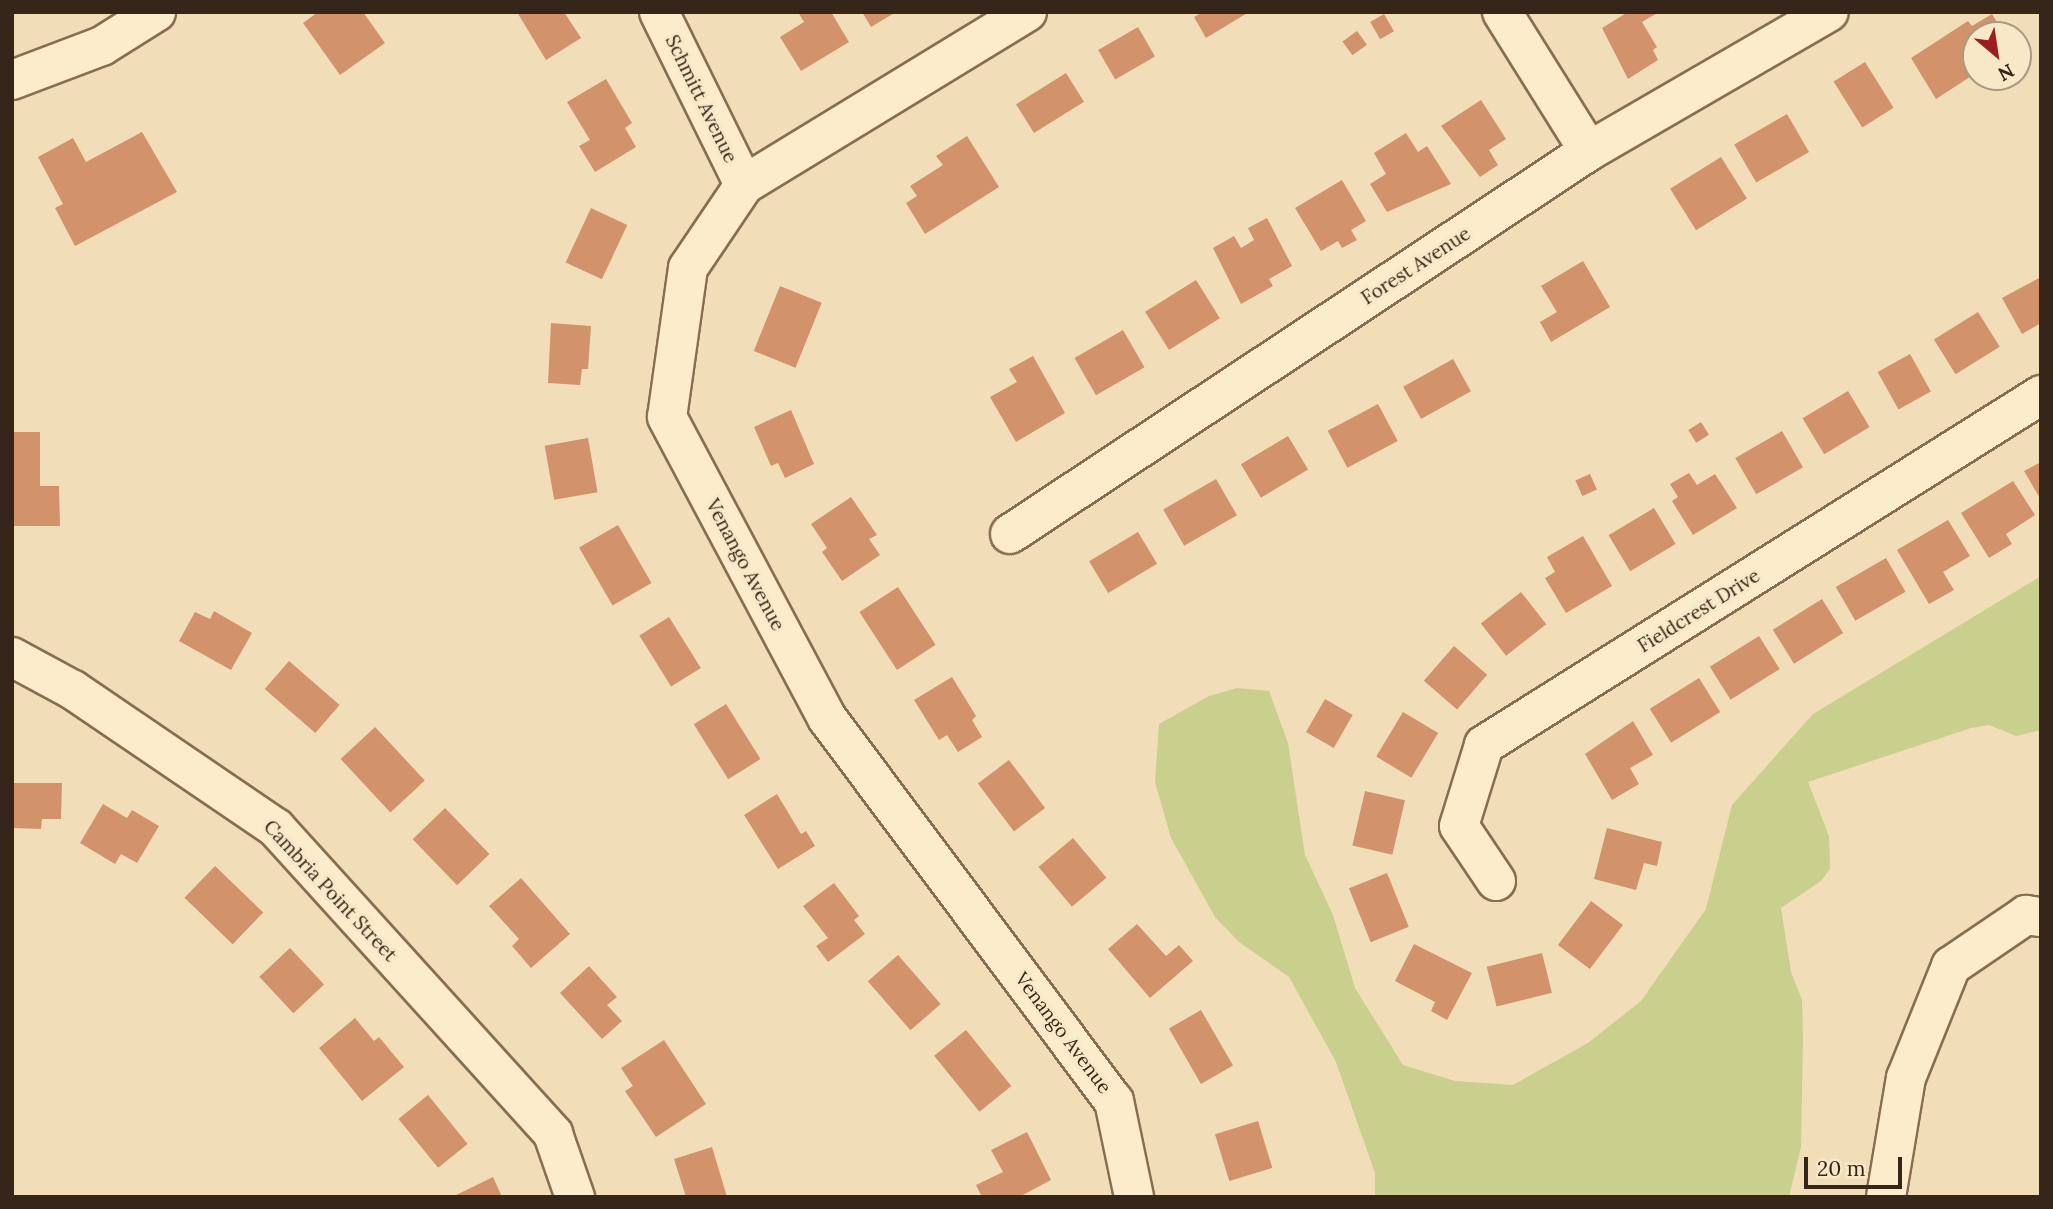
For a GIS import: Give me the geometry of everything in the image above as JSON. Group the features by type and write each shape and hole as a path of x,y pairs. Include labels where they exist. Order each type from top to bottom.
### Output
{"street":[{"path":"12,80 102,46 156,12"},
{"name":"Schmitt Avenue","path":"659,12 744,185"},
{"name":"Venango Avenue","path":"1027,12 744,185 688,268 667,417 827,718 1114,1101 1134,1197"},
{"path":"1502,12 1589,151"},
{"name":"Forest Avenue","path":"1010,534 1589,151 1829,12"},
{"name":"Fieldcrest Drive","path":"1496,881 1459,825 1484,746 2041,395"},
{"name":"Cambria Point Street","path":"12,657 73,690 276,828 553,1135 575,1197"},
{"path":"1886,1197 1906,1078 1951,967 2026,915 2041,917"}],"green space":[{"path":"2041,576 2041,730 2016,736 1989,725 1971,728 1808,782 1829,836 1830,869 1821,881 1781,908 1791,972 1802,1000 1801,1147 1789,1197 1375,1197 1375,1173 1336,1062 1289,977 1239,942 1215,917 1171,838 1155,782 1159,724 1209,696 1237,688 1269,691 1288,743 1305,855 1333,915 1355,988 1403,1065 1455,1081 1513,1085 1588,1043 1641,1001 1706,909 1732,805 1813,714"}],"building":[{"path":"318,12 363,12 385,43 340,75 303,23"},
{"path":"517,12 564,12 581,38 546,60"},
{"path":"798,12 831,12 849,42 801,71 780,37 804,22"},
{"path":"862,12 896,12 871,27"},
{"path":"1203,12 1249,12 1206,38 1194,17"},
{"path":"1628,12 1659,12 1642,22 1657,47 1653,50 1658,60 1628,79 1602,28"},
{"path":"1384,14 1394,31 1380,39 1370,22"},
{"path":"1992,14 1996,21 1980,21"},
{"path":"1962,25 1962,82 1936,99 1911,58"},
{"path":"1138,27 1155,56 1115,79 1098,50"},
{"path":"1357,31 1367,45 1352,55 1342,42"},
{"path":"1865,62 1894,108 1862,127 1834,82"},
{"path":"1066,73 1084,102 1034,133 1016,104"},
{"path":"606,79 632,123 625,128 636,147 595,172 579,146 590,140 567,102"},
{"path":"1481,100 1506,139 1489,150 1498,165 1480,177 1441,126"},
{"path":"1787,114 1809,152 1756,183 1734,144"},
{"path":"142,132 177,192 75,246 55,208 63,204 38,157 73,138 86,162"},
{"path":"1406,133 1418,152 1427,146 1451,184 1387,212 1370,184 1386,174 1374,153"},
{"path":"967,136 999,187 925,234 906,203 917,196 910,186 943,165 936,156"},
{"path":"1721,157 1747,199 1696,230 1670,189"},
{"path":"1342,180 1366,221 1351,230 1357,240 1342,248 1338,241 1321,251 1295,208"},
{"path":"591,208 627,225 602,279 566,262"},
{"path":"1267,218 1292,266 1269,279 1273,286 1241,304 1213,248 1234,236 1241,248 1254,240 1248,228"},
{"path":"1583,261 1610,307 1551,342 1540,322 1557,312 1541,286"},
{"path":"2041,277 2041,323 2022,334 2002,298"},
{"path":"1196,280 1220,318 1169,350 1145,312"},
{"path":"780,286 822,303 796,368 754,351"},
{"path":"1978,312 2000,347 1956,374 1934,340"},
{"path":"551,323 591,326 588,369 582,369 580,385 548,383"},
{"path":"1123,330 1144,367 1096,395 1075,358"},
{"path":"1910,354 1931,392 1898,410 1878,372"},
{"path":"1033,356 1065,413 1016,442 990,397 1017,382 1009,369"},
{"path":"1453,359 1471,391 1421,419 1403,387"},
{"path":"1848,391 1870,427 1824,454 1803,418"},
{"path":"1378,404 1398,441 1347,468 1328,431"},
{"path":"791,410 814,464 785,478 778,463 771,466 754,427"},
{"path":"1701,422 1709,435 1696,443 1688,430"},
{"path":"1782,431 1803,467 1756,494 1735,458"},
{"path":"12,432 40,432 40,486 59,486 60,526 12,526"},
{"path":"1288,436 1308,469 1261,498 1241,464"},
{"path":"588,438 598,492 554,500 545,446"},
{"path":"2041,462 2041,500 2024,471"},
{"path":"1689,473 1697,485 1715,474 1737,508 1693,535 1672,501 1678,497 1670,484"},
{"path":"1590,474 1597,490 1582,496 1575,481"},
{"path":"1216,479 1237,515 1184,546 1163,510"},
{"path":"2013,481 2035,515 2006,534 2012,544 1989,558 1961,513"},
{"path":"851,497 877,535 869,539 880,555 842,581 822,552 827,548 811,524"},
{"path":"1654,508 1676,544 1630,571 1609,535"},
{"path":"1948,520 1970,556 1943,572 1954,590 1929,604 1897,550"},
{"path":"618,525 652,583 613,606 579,548"},
{"path":"1138,532 1157,564 1108,593 1089,561"},
{"path":"1583,536 1612,586 1566,613 1545,578 1555,572 1547,557"},
{"path":"1886,558 1906,592 1855,621 1836,587"},
{"path":"898,587 936,645 897,670 859,612"},
{"path":"1521,592 1546,624 1506,656 1481,623"},
{"path":"1822,599 1843,633 1794,664 1773,630"},
{"path":"214,611 252,633 231,670 179,641 195,612 210,619"},
{"path":"669,617 701,668 671,686 639,636"},
{"path":"1759,636 1780,669 1730,700 1710,667"},
{"path":"1454,646 1487,675 1457,710 1424,681"},
{"path":"289,661 340,705 315,733 265,689"},
{"path":"952,677 976,716 972,720 982,737 958,752 947,735 939,740 914,700"},
{"path":"1699,678 1720,712 1671,743 1650,709"},
{"path":"1325,699 1353,715 1334,748 1306,732"},
{"path":"726,704 760,759 728,779 694,724"},
{"path":"1403,712 1438,733 1411,778 1376,757"},
{"path":"1633,721 1653,755 1630,768 1639,784 1612,800 1585,754"},
{"path":"375,727 425,780 390,812 341,759"},
{"path":"1009,760 1045,808 1014,831 978,783"},
{"path":"12,783 62,783 61,819 42,819 41,829 12,828"},
{"path":"1365,791 1405,800 1392,855 1352,846"},
{"path":"777,794 801,834 806,831 815,846 778,869 744,815"},
{"path":"103,804 127,818 132,810 159,826 137,863 121,854 115,864 80,843"},
{"path":"445,808 489,854 457,885 413,839"},
{"path":"1607,828 1662,842 1657,866 1644,863 1636,890 1594,879"},
{"path":"1073,838 1106,878 1072,907 1039,867"},
{"path":"215,866 263,913 233,944 184,898"},
{"path":"1387,873 1409,927 1371,942 1349,888"},
{"path":"521,878 570,934 531,968 512,946 519,939 489,906"},
{"path":"834,883 859,916 854,920 865,934 828,962 816,946 828,938 803,906"},
{"path":"1591,901 1623,925 1590,969 1558,945"},
{"path":"1137,924 1166,956 1179,945 1193,961 1150,998 1108,949"},
{"path":"1414,944 1472,973 1447,1020 1431,1011 1435,1002 1395,981"},
{"path":"290,948 324,985 293,1013 259,977"},
{"path":"1542,953 1552,993 1497,1007 1487,967"},
{"path":"898,955 941,1004 910,1030 868,981"},
{"path":"589,966 617,997 607,1005 622,1021 602,1039 560,993"},
{"path":"1201,1010 1233,1065 1201,1084 1169,1028"},
{"path":"355,1018 374,1041 379,1037 404,1067 362,1101 319,1048"},
{"path":"966,1030 1011,1086 979,1112 934,1056"},
{"path":"664,1040 706,1104 656,1137 625,1091 633,1086 621,1068"},
{"path":"428,1095 468,1144 438,1168 398,1119"},
{"path":"1258,1121 1272,1168 1229,1181 1215,1134"},
{"path":"1027,1132 1051,1180 1019,1197 982,1197 976,1185 1003,1172 991,1150"},
{"path":"712,1147 727,1197 686,1197 674,1159"},
{"path":"493,1177 502,1197 452,1197"}]}
